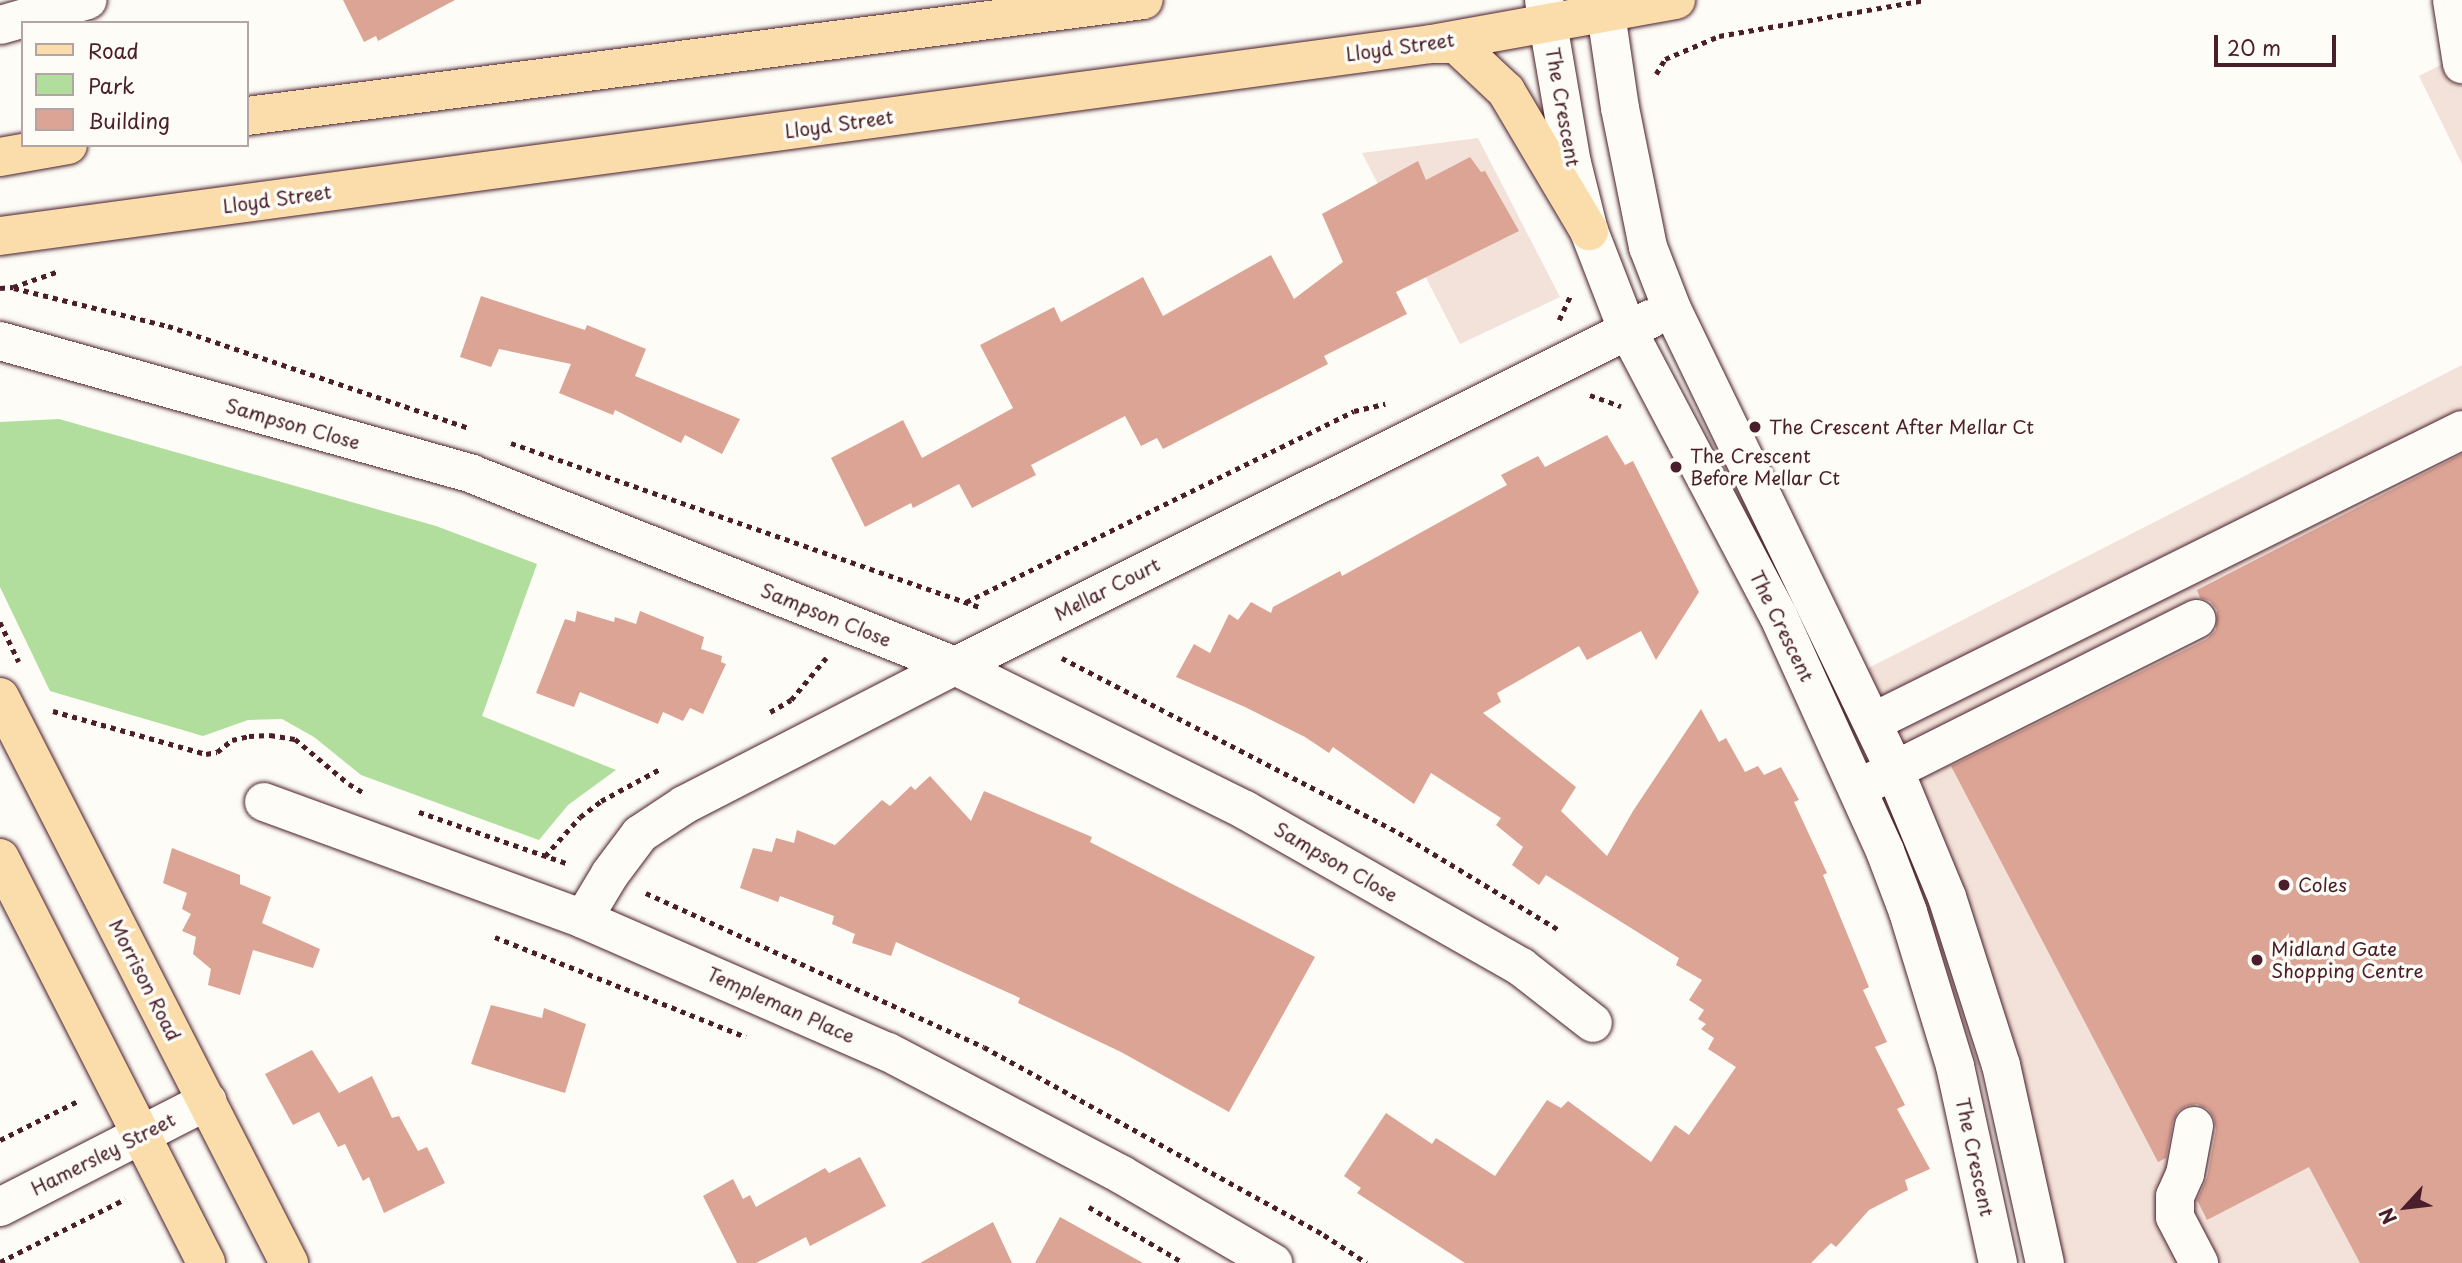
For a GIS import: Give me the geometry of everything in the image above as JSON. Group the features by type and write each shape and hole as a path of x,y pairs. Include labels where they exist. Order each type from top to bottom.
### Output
{"main road":[{"path":"248,116 1144,0"},
{"name":"Lloyd Street","path":"0,236 1431,44 1546,12 1676,0"},
{"path":"1431,44 1456,44 1506,91 1589,231"},
{"path":"0,156 56,147"},
{"name":"Morrison Road","path":"0,697 289,1263"},
{"path":"0,858 206,1263"}],"street":[{"path":"0,25 88,0"},
{"path":"2454,0 2462,4"},
{"path":"2454,0 2462,64"},
{"name":"The Crescent","path":"1605,6 1620,108 1648,247 1672,309 1873,722 1947,897 2001,1065 2045,1263"},
{"name":"The Crescent","path":"1546,12 1572,163 1589,231 1627,329 1778,615 1859,788 1908,912 1955,1066 1998,1263"},
{"name":"Mellar Court","path":"583,919 610,874 640,834 684,805 955,666 1627,329 1672,309"},
{"name":"Sampson Close","path":"0,341 472,474 955,666 1245,810 1521,968 1593,1023"},
{"path":"1873,722 2462,430"},
{"path":"1859,788 2197,619"},
{"name":"Templeman Place","path":"264,802 583,919 888,1052 1122,1175 1273,1263"},
{"name":"Hamersley Street","path":"0,1207 207,1101"},
{"path":"2194,1126 2185,1174 2175,1196 2175,1217 2199,1263"}],"path":[{"path":"1654,77 1665,59 1719,36 1926,0"},
{"path":"0,288 13,287 59,271"},
{"path":"1555,327 1572,290"},
{"path":"1584,395 1597,395 1628,409"},
{"path":"966,602 1354,411 1393,403"},
{"path":"768,713 791,700 805,686 852,625"},
{"path":"1062,658 1399,833 1561,932"},
{"path":"545,856 580,817 600,801 661,768"},
{"path":"495,937 751,1039"},
{"path":"0,1140 79,1101"},
{"path":"0,1262 125,1199"},
{"path":"1081,1202 1184,1263"}],"shaded area":[{"path":"2462,54 2462,164 2419,76"},
{"path":"1478,138 1560,297 1460,344 1362,153"},
{"name":"Midland Gate Shopping Centre","path":"2462,365 2462,1263 2045,1263 2001,1065 1851,677"}],"green space":[{"path":"59,419 436,526 537,564 482,716 616,770 568,805 539,840 361,775 314,737 282,719 248,720 203,736 50,691 0,587 0,422"}],"building":[{"path":"343,0 455,0 378,41 376,36 364,42"},
{"path":"1470,157 1481,172 1485,171 1519,231 1396,292 1407,314 1324,356 1328,364 1163,449 1157,438 1141,446 1125,416 1031,465 1036,475 972,508 959,484 913,508 911,503 865,527 831,458 903,420 922,458 1013,408 980,345 1054,307 1061,322 1143,277 1163,316 1271,255 1294,299 1343,262 1322,214 1418,161 1426,180"},
{"path":"481,296 585,330 587,325 646,349 635,376 740,419 722,454 685,435 681,443 615,410 613,415 559,393 571,364 499,349 491,367 460,357"},
{"path":"1607,435 1625,465 1633,461 1699,592 1656,660 1641,631 1587,660 1579,646 1497,693 1501,702 1483,713 1576,787 1561,811 1607,856 1633,811 1701,709 1719,742 1726,738 1745,772 1758,766 1764,775 1781,767 1799,800 1794,802 1827,873 1823,875 1869,987 1863,990 1887,1042 1875,1047 1905,1105 1897,1109 1930,1169 1905,1180 1908,1190 1869,1210 1836,1247 1831,1243 1811,1263 1465,1263 1357,1193 1361,1188 1344,1176 1386,1113 1432,1144 1436,1138 1495,1176 1547,1100 1561,1108 1568,1101 1651,1162 1675,1125 1689,1135 1736,1067 1708,1049 1714,1038 1701,1029 1706,1024 1698,1019 1704,1010 1689,1000 1702,980 1676,965 1679,958 1546,875 1539,885 1512,865 1523,847 1496,825 1501,818 1431,773 1414,804 1333,747 1329,753 1305,737 1245,707 1176,677 1194,644 1210,653 1229,614 1238,620 1251,602 1271,613 1273,607 1340,571 1342,576 1507,485 1501,475 1538,456 1545,467"},
{"name":"Midland Gate Shopping Centre","path":"2462,454 2462,1263 2360,1263 2309,1167 2207,1220 2197,1200 2207,1178 2216,1130 2214,1118 2208,1109 2197,1104 2178,1111 2173,1122 2166,1158 2158,1162 1951,766 2207,639 2216,630 2217,610 2210,601 2200,598 2197,590"},
{"path":"577,611 614,622 615,617 636,624 640,611 704,637 701,649 722,656 721,662 726,664 703,714 690,708 683,721 663,712 658,724 580,692 574,707 536,693 565,619 575,622"},
{"path":"930,776 971,821 984,791 1092,837 1090,842 1315,957 1229,1112 1121,1052 1018,1003 1020,998 896,942 891,956 852,943 855,934 832,924 834,916 780,896 778,902 740,888 753,848 772,852 776,838 794,843 797,830 835,845 882,800 890,806 911,786 915,790"},
{"path":"172,848 240,875 240,884 271,897 262,923 320,949 313,968 253,950 240,995 208,985 211,969 193,954 196,937 182,931 191,914 182,909 187,893 163,883"},
{"path":"491,1005 542,1018 544,1008 586,1024 565,1093 471,1064"},
{"path":"312,1050 339,1093 372,1076 392,1118 399,1116 418,1151 427,1147 445,1183 384,1213 369,1177 363,1181 345,1144 338,1147 319,1112 293,1125 265,1074"},
{"path":"860,1157 886,1206 810,1246 806,1237 756,1263 737,1263 703,1196 733,1179 743,1199 750,1195 756,1207 825,1168 829,1173"},
{"path":"1060,1217 1143,1263 1035,1263"},
{"path":"993,1222 1012,1263 920,1263"}],"place":[{"name":"The Crescent After Mellar Ct","path":"1755,427"},
{"name":"The Crescent Before Mellar Ct","path":"1676,467"},
{"name":"Coles","path":"2284,885"},
{"name":"Midland Gate Shopping Centre","path":"2257,960"}]}
